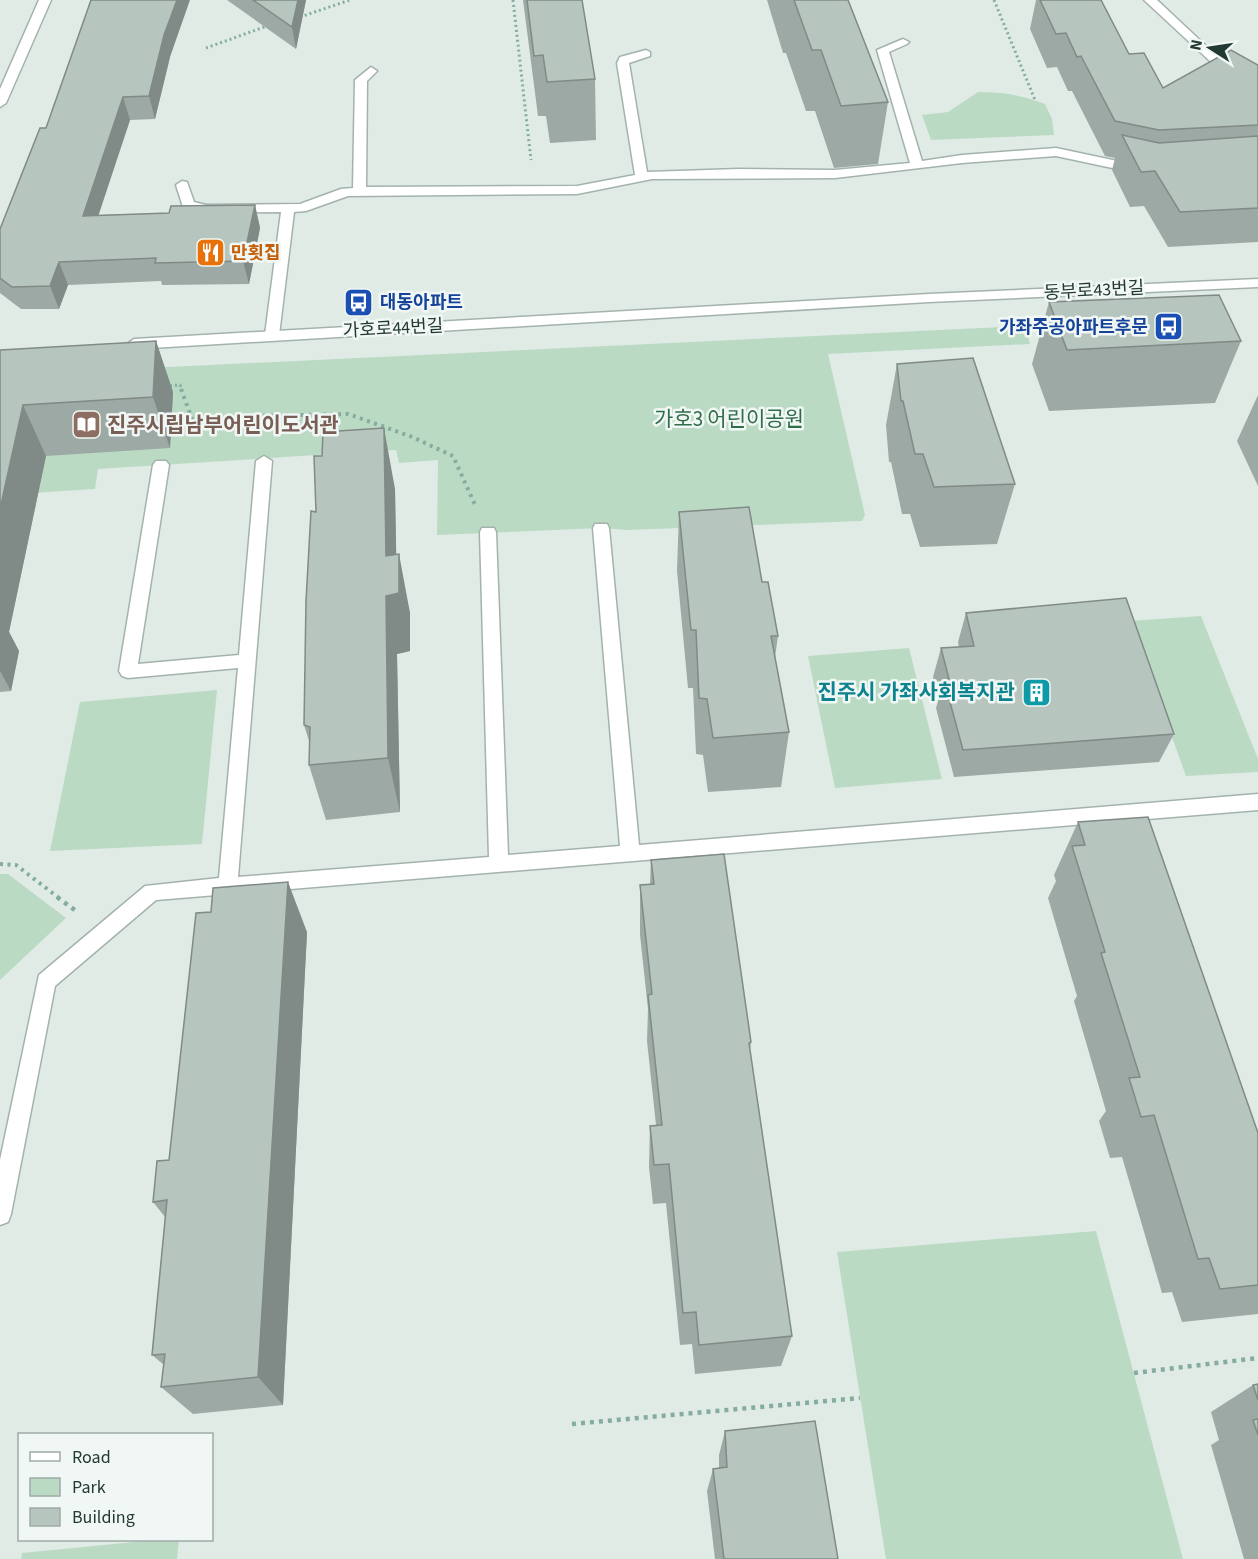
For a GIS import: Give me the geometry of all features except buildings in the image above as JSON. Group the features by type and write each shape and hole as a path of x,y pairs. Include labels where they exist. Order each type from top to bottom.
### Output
{"street":[{"path":"0,103 45,0"},
{"path":"1150,0 1216,61 1258,86"},
{"path":"903,42 883,50 917,166"},
{"path":"642,178 623,63 624,59 646,54"},
{"path":"359,192 361,80 371,71"},
{"path":"182,185 188,204 206,209 301,208 346,192 392,189 577,190 652,175 835,174 962,159 1056,152 1148,171"},
{"path":"272,335 288,208"},
{"name":"동부로43번길","path":"929,298 1258,283"},
{"name":"가호로44번길","path":"118,345 929,298"},
{"path":"228,886 264,461"},
{"path":"161,465 128,671 248,661"},
{"path":"602,528 630,853"},
{"path":"488,532 499,864"},
{"path":"0,1214 46,981 152,892 1258,802"}],"path":[{"path":"294,18 350,0"},
{"path":"513,0 535,190"},
{"path":"994,0 1035,100"},
{"path":"206,48 243,33 274,24"},
{"path":"156,386 180,385 196,430 254,416 348,414 410,436 453,456 488,532"},
{"path":"0,864 16,865 103,932"},
{"path":"1134,1373 1258,1358"},
{"path":"572,1424 860,1398"}],"green space":[{"path":"978,92 1012,95 1045,104 1052,119 1054,135 931,140 922,115 948,112"},
{"name":"가호3 어린이공원","path":"1025,326 1030,344 828,354 865,515 862,521 437,535 438,460 399,463 396,450 98,469 95,489 0,495 0,384 22,374"},
{"path":"1201,616 1258,759 1258,772 1186,776 1130,621"},
{"path":"909,648 942,779 835,788 808,656"},
{"path":"217,690 202,844 50,851 80,702"},
{"path":"0,874 8,874 66,918 0,980"},
{"path":"1096,1231 1183,1559 886,1559 837,1252"},
{"path":"145,1541 179,1541 177,1559 21,1559 22,1553"}],"place":[{"name":"만횟집","path":"210,253"},
{"name":"대동아파트","path":"359,302"},
{"name":"가좌주공아파트후문","path":"1169,327"},
{"name":"진주시립남부어린이도서관","path":"86,425"},
{"name":"진주시 가좌사회복지관","path":"1036,692"}]}
